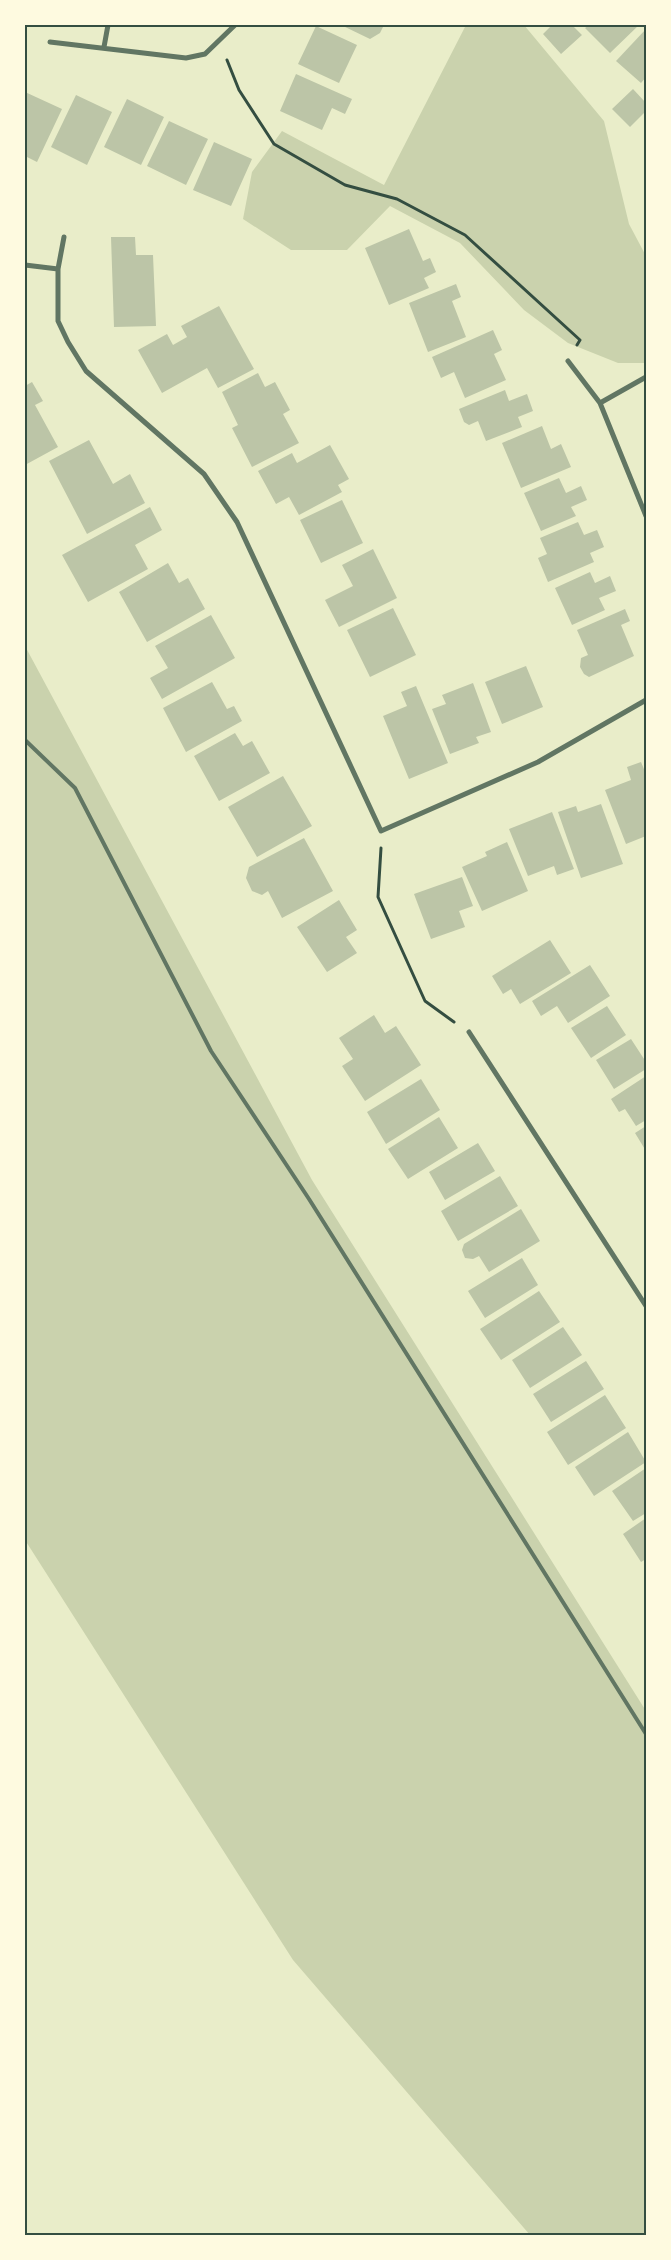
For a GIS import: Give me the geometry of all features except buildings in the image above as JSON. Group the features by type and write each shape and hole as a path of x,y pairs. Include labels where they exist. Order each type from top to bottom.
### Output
{"street":[{"path":"104,47 108,25"},
{"path":"50,42 186,58 205,54 234,25"},
{"path":"64,237 58,269 58,321 86,371 204,474 238,522 381,831 538,762 646,700"},
{"path":"25,265 58,269"},
{"path":"568,361 600,403 646,516"},
{"path":"600,403 646,377"},
{"path":"469,1032 646,1306"}],"lane":[{"path":"25,740 75,788 211,1051 314,1207 646,1734"}],"path":[{"path":"219,41 239,90 274,144 345,185 397,199 465,235 580,340 568,361"},
{"path":"381,831 378,897 425,1001 469,1032"}],"green space":[{"path":"466,25 524,25 604,121 629,224 646,256 646,363 618,363 568,343 524,310 460,243 390,206 347,250 291,250 243,219 252,172 282,131 384,185"},
{"path":"25,646 312,1180 646,1711 646,2235 530,2235 293,1960 25,1540"}]}
